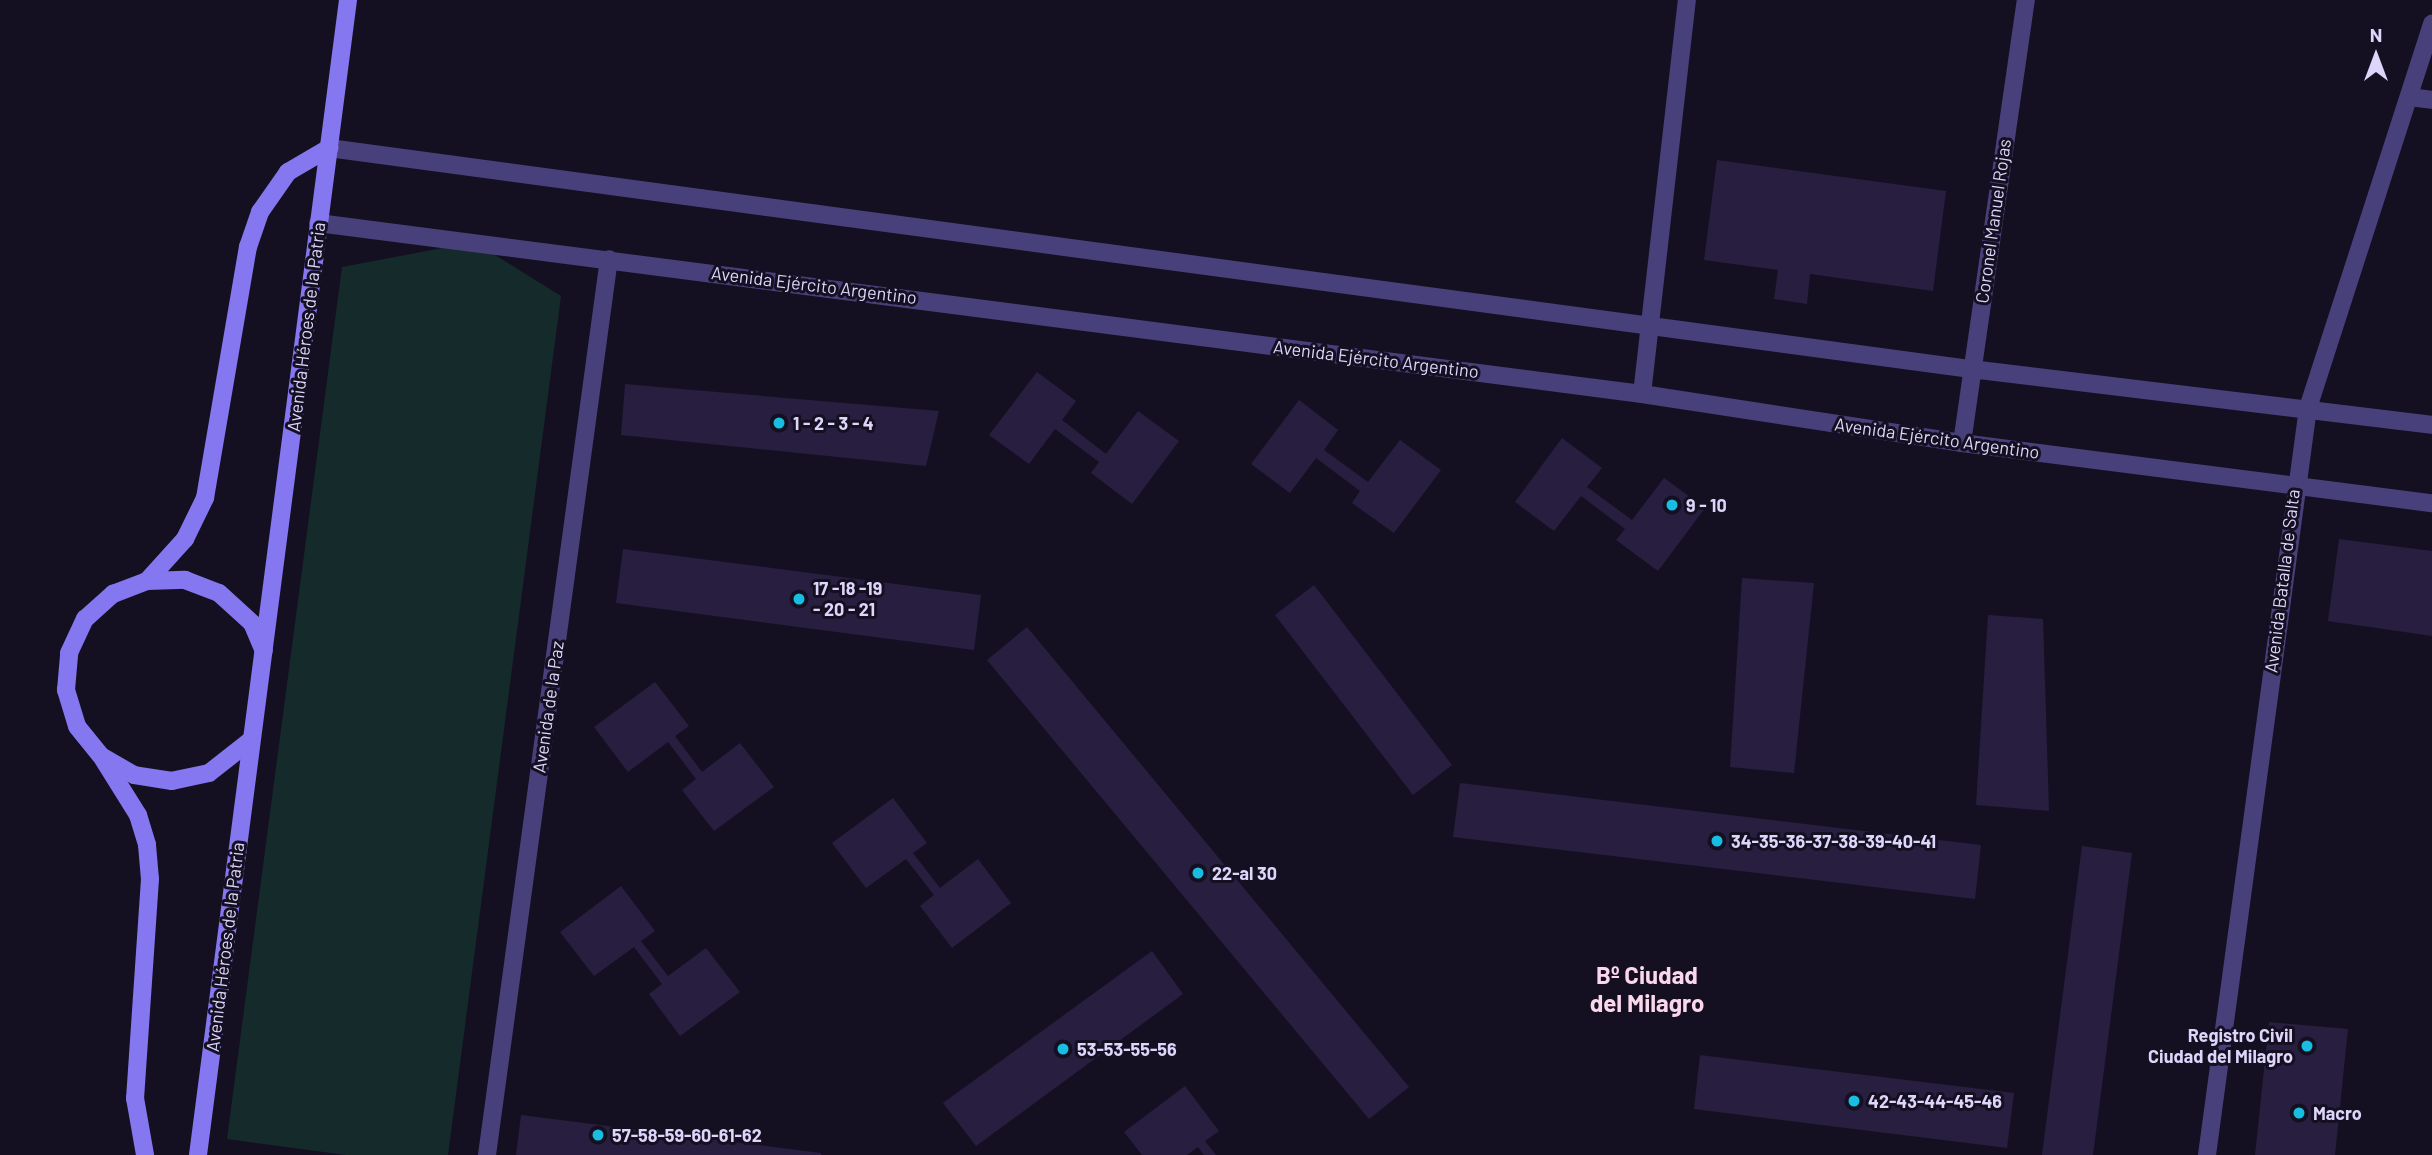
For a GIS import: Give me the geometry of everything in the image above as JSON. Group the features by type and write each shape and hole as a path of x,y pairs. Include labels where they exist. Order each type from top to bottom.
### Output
{"main road":[{"name":"Avenida Héroes de la Patria","path":"198,1155 348,0"},
{"path":"147,581 185,539 205,498 248,247 260,212 288,172 329,148"},
{"path":"145,1155 135,1098 150,879 147,845 138,815 101,757 77,726 66,690 69,653 94,611 113,594 147,581 185,580 219,593 252,623 265,654"},
{"path":"101,757 134,775 172,781 209,772 251,740"}],"street":[{"path":"1642,394 1687,0"},
{"name":"Coronel Manuel Rojas","path":"1962,443 2026,0"},
{"name":"Avenida Batalla de Salta","path":"2207,1155 2294,484 2308,408 2432,23"},
{"path":"2409,97 2432,100"},
{"path":"329,148 1971,369 2432,425"},
{"name":"Avenida Ejército Argentino","path":"318,223 1642,394 1962,443 2432,503"},
{"name":"Avenida de la Paz","path":"487,1155 609,259"}],"green space":[{"path":"474,242 561,296 448,1155 346,1155 227,1139 342,267"}],"building":[{"path":"1717,160 1946,191 1933,291 1810,274 1807,304 1774,299 1778,270 1704,260"},
{"path":"1037,372 1076,401 1062,420 1106,454 1138,411 1179,441 1132,504 1091,473 1099,462 1055,429 1029,464 989,435"},
{"name":"1 - 2 - 3 - 4","path":"625,384 939,411 926,466 621,435"},
{"path":"1299,400 1338,430 1324,450 1368,482 1400,440 1441,470 1394,533 1352,503 1360,491 1316,458 1290,493 1251,464"},
{"name":"9 - 10","path":"1562,438 1602,468 1587,487 1632,520 1664,478 1705,508 1658,571 1616,540 1625,529 1581,496 1554,531 1515,502"},
{"path":"2339,539 2432,551 2432,636 2328,621"},
{"name":"17 -18 -19 - 20 - 21","path":"623,549 981,595 974,650 616,603"},
{"path":"1742,578 1814,583 1794,773 1730,767"},
{"path":"1314,585 1452,765 1413,795 1275,615"},
{"path":"1988,615 2043,619 2049,811 1976,805"},
{"name":"22-al 30","path":"1027,627 1409,1087 1369,1119 987,660"},
{"path":"655,682 689,726 675,736 702,772 740,743 774,787 714,831 682,790 696,779 668,742 628,772 594,727"},
{"name":"34-35-36-37-38-39-40-41","path":"1460,783 1981,845 1975,899 1453,837"},
{"path":"893,798 927,843 913,853 940,888 978,859 1011,903 952,948 920,906 934,895 906,859 866,888 832,843"},
{"path":"2082,846 2132,853 2093,1155 2042,1155"},
{"path":"621,886 655,931 641,941 668,976 706,948 740,992 680,1036 649,994 662,984 634,947 594,976 560,932"},
{"name":"53-53-55-56","path":"1152,951 1183,994 976,1146 943,1103"},
{"name":"Macro","path":"2269,1022 2348,1029 2335,1155 2255,1155"},
{"name":"42-43-44-45-46","path":"1700,1055 2014,1093 2007,1148 1694,1109"},
{"path":"1185,1086 1219,1131 1205,1141 1216,1155 1204,1155 1198,1147 1187,1155 1142,1155 1124,1132"},
{"name":"57-58-59-60-61-62","path":"521,1115 821,1153 821,1155 516,1155"}],"place":[{"name":"1 - 2 - 3 - 4","path":"779,423"},
{"name":"9 - 10","path":"1672,505"},
{"name":"17 -18 -19 - 20 - 21","path":"799,599"},
{"name":"34-35-36-37-38-39-40-41","path":"1717,841"},
{"name":"22-al 30","path":"1198,873"},
{"name":"Registro Civil Ciudad del Milagro","path":"2307,1046"},
{"name":"53-53-55-56","path":"1063,1049"},
{"name":"42-43-44-45-46","path":"1854,1101"},
{"name":"Macro","path":"2299,1113"},
{"name":"57-58-59-60-61-62","path":"598,1135"}],"district":[{"name":"Bº Ciudad del Milagro","path":"1647,989"}]}
